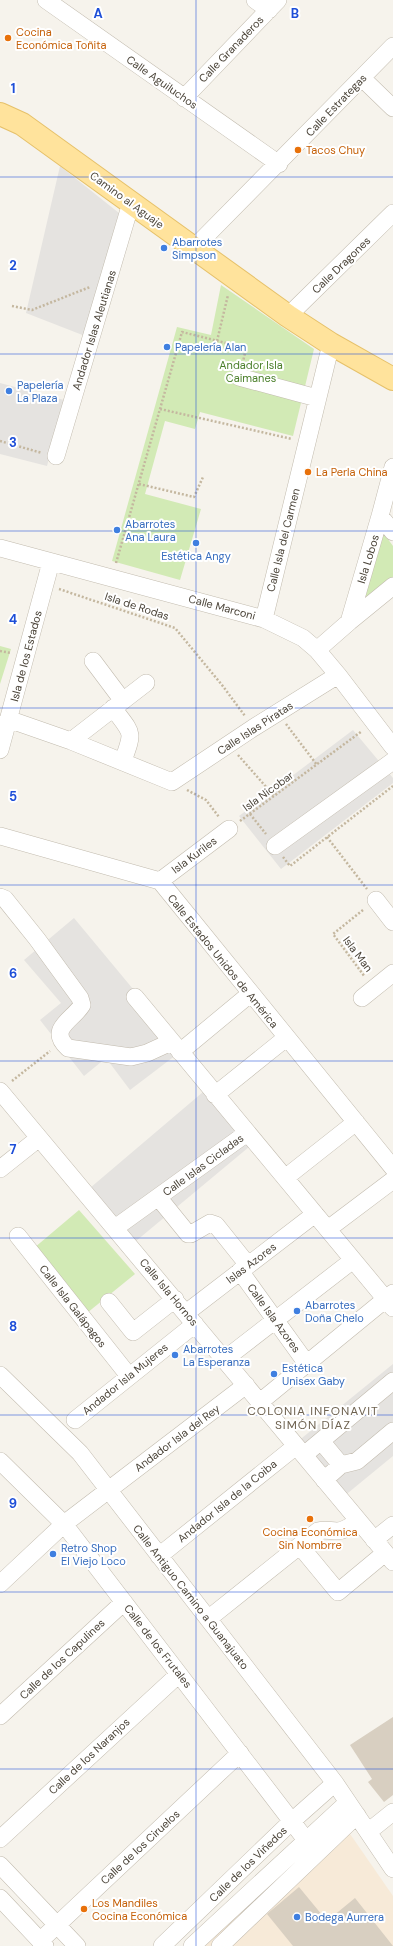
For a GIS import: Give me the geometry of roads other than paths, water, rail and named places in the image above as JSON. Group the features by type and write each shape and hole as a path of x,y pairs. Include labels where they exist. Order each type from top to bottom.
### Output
{"main road":[{"name":"Camino al Aguaje","path":"0,114 22,124 288,316 331,344 393,378"}],"street":[{"name":"Calle Aguiluchos","path":"46,0 279,164"},
{"name":"Calle Granaderos","path":"184,98 267,3"},
{"name":"Calle Estrategas","path":"194,248 279,164 393,46"},
{"path":"362,78 393,108"},
{"name":"Andador Islas Aleutianas","path":"56,456 131,203"},
{"name":"Calle Dragones","path":"288,316 393,213"},
{"name":"Calle Isla del Carmen","path":"264,619 331,344"},
{"path":"239,377 317,398"},
{"name":"Isla Lobos","path":"349,622 380,516 389,493 393,467"},
{"path":"380,516 393,532"},
{"name":"Calle Marconi","path":"0,548 264,619 303,638 338,675 393,747"},
{"name":"Isla de los Estados","path":"0,750 51,562"},
{"path":"316,650 393,586"},
{"path":"8,719 123,761 131,737 130,730 118,705 93,661"},
{"name":"Calle Islas Piratas","path":"123,761 172,782 277,712 338,675"},
{"path":"71,741 146,683"},
{"path":"275,846 393,761"},
{"name":"Isla Kuriles","path":"160,881 229,829"},
{"path":"0,836 160,881"},
{"name":"Calle Estados Unidos de América","path":"160,881 250,994 393,1168"},
{"path":"0,897 5,899 32,933 80,998 82,1005 78,1012 61,1026 60,1030 62,1042 68,1048 131,1057 176,1047 250,994"},
{"path":"376,900 393,922"},
{"path":"368,994 393,973"},
{"name":"Calle Islas Cicladas","path":"135,997 215,1096 353,1260 391,1300"},
{"path":"215,1096 286,1038"},
{"path":"0,1169 39,1138 3,1088"},
{"path":"285,1178 356,1122"},
{"name":"Calle Islas Cicladas","path":"115,1228 247,1133"},
{"name":"Calle Isla Hornos","path":"39,1138 191,1318 389,1558"},
{"path":"328,1230 389,1183"},
{"name":"Calle Islas Cicladas","path":"158,1197 188,1234 191,1234 210,1223 216,1225 244,1268"},
{"name":"Islas Azores","path":"191,1318 206,1297 315,1214"},
{"name":"Calle Isla Galápagos","path":"18,1236 129,1376"},
{"path":"225,1360 275,1319 353,1260"},
{"name":"Calle Isla Azores","path":"244,1268 275,1319 307,1364"},
{"path":"109,1302 134,1332 175,1299"},
{"path":"260,1402 391,1300"},
{"name":"Andador Isla Mujeres","path":"74,1420 129,1376 191,1318"},
{"name":"Calle Antiguo Camino a Guanajuato","path":"0,1375 80,1453 335,1784 393,1869"},
{"name":"Andador Isla de la Coiba","path":"159,1556 300,1450 321,1441 393,1381"},
{"name":"Andador Isla del Rey","path":"0,1584 64,1524 246,1385"},
{"path":"324,1480 341,1465 357,1461 393,1431"},
{"path":"321,1441 341,1465"},
{"name":"Calle de los Frutales","path":"0,1461 64,1524 306,1840"},
{"path":"208,1619 318,1531 325,1529 336,1531 342,1530 358,1521"},
{"path":"374,1540 393,1525"},
{"path":"300,1546 338,1592 389,1558"},
{"name":"Calle de los Capulines","path":"0,1716 124,1602"},
{"name":"Calle de los Naranjos","path":"0,1839 179,1674"},
{"name":"Calle de los Ciruelos","path":"42,1943 57,1925 240,1753"},
{"name":"Calle de los Viñedos","path":"162,1946 291,1822 335,1784"},
{"path":"220,1946 352,1808"},
{"name":"Calle de los Viñedos","path":"192,1946 306,1840 352,1808"},
{"path":"368,1832 393,1812"},
{"path":"0,1865 77,1946"},
{"path":"0,1898 42,1943"}],"place":[{"name":"Cocina Económica Toñita","path":"8,38"},
{"name":"Tacos Chuy","path":"298,150"},
{"name":"Abarrotes Simpson","path":"164,248"},
{"name":"Papelería Alan","path":"167,347"},
{"name":"Papelería La Plaza","path":"9,391"},
{"name":"La Perla China","path":"308,472"},
{"name":"Abarrotes Ana Laura","path":"117,530"},
{"name":"Estética Angy","path":"196,543"},
{"name":"Abarrotes Doña Chelo","path":"297,1311"},
{"name":"Abarrotes La Esperanza","path":"175,1355"},
{"name":"Estética Unisex Gaby","path":"274,1374"},
{"name":"Cocina Económica Sin Nombrre","path":"310,1519"},
{"name":"Retro Shop El Viejo Loco","path":"53,1554"},
{"name":"Los Mandiles Cocina Económica","path":"84,1909"},
{"name":"Bodega Aurrera","path":"297,1917"}],"district":[{"name":"COLONIA INFONAVIT SIMÓN DÍAZ","path":"313,1418"}],"park label":[{"name":"Andador Isla Caimanes","path":"251,371"}]}
